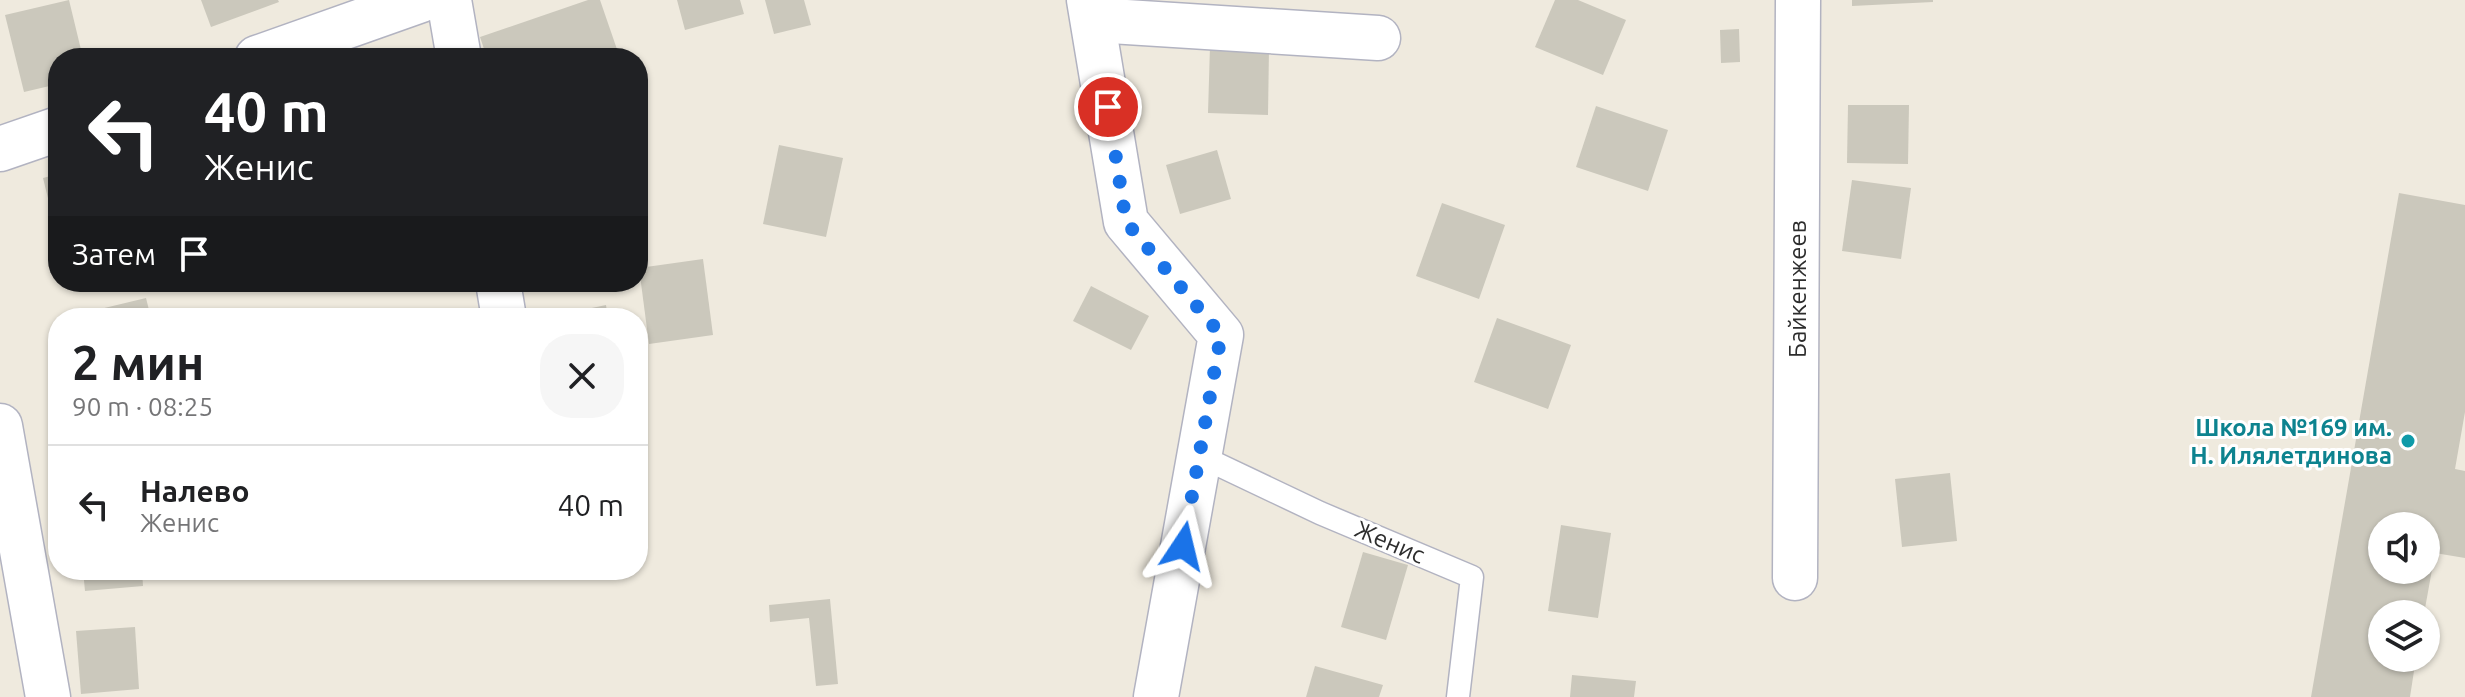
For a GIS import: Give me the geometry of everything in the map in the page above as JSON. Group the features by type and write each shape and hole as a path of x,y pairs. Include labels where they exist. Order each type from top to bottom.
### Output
{"street":[{"path":"285,48 421,0"},
{"path":"449,0 457,48"},
{"name":"Байкенжеев","path":"1795,578 1798,0"},
{"path":"1156,697 1221,335 1126,222 1092,10 1378,38"},
{"path":"0,149 48,132"},
{"path":"0,426 48,697"}],"lane":[{"name":"Женис","path":"1200,456 1320,513 1472,577 1458,697"}],"building":[{"path":"69,0 81,48 48,48 48,86 24,92 5,15"},
{"path":"201,0 278,0 279,2 211,27"},
{"path":"588,0 600,0 617,48 484,48 480,37"},
{"path":"677,0 740,0 744,14 685,30"},
{"path":"765,0 804,0 811,25 774,34"},
{"path":"1555,0 1578,0 1626,20 1603,75 1535,47"},
{"path":"1852,0 1933,0 1933,2 1852,6"},
{"path":"1739,29 1740,62 1721,63 1720,30"},
{"path":"1210,46 1269,48 1268,115 1208,113"},
{"path":"1848,105 1909,105 1908,164 1847,163"},
{"path":"1596,106 1668,130 1648,191 1576,167"},
{"path":"779,145 843,158 826,237 763,224"},
{"path":"1217,150 1231,199 1180,214 1166,165"},
{"path":"48,177 48,198 43,178"},
{"path":"1852,180 1911,188 1901,259 1842,251"},
{"name":"Школа №169 им. Н. Илялетдинова","path":"2399,193 2465,205 2465,412 2455,469 2465,471 2465,558 2440,554 2440,512 2368,512 2368,584 2429,584 2427,600 2368,600 2368,672 2414,672 2410,697 2311,697"},
{"path":"1442,203 1505,225 1479,299 1416,276"},
{"path":"703,259 713,335 649,344 648,308 644,308 642,292 648,292 648,267"},
{"path":"1091,286 1149,316 1131,350 1073,321"},
{"path":"146,298 148,308 104,308"},
{"path":"1497,318 1571,345 1548,409 1474,382"},
{"path":"1950,473 1957,541 1902,547 1895,479"},
{"path":"1561,525 1611,533 1598,618 1548,611"},
{"path":"1363,552 1408,565 1386,640 1341,627"},
{"path":"84,580 143,580 143,586 85,591"},
{"path":"830,599 838,684 816,686 809,618 770,622 769,605"},
{"path":"135,627 139,689 81,694 76,631"},
{"path":"1315,666 1383,685 1379,697 1306,697"},
{"path":"1572,675 1636,681 1634,697 1570,697"}],"place":[{"name":"Школа №169 им. Н. Илялетдинова","path":"2408,441"}],"route":[{"path":"1108,107 1126,222 1221,335 1183,546"}]}
